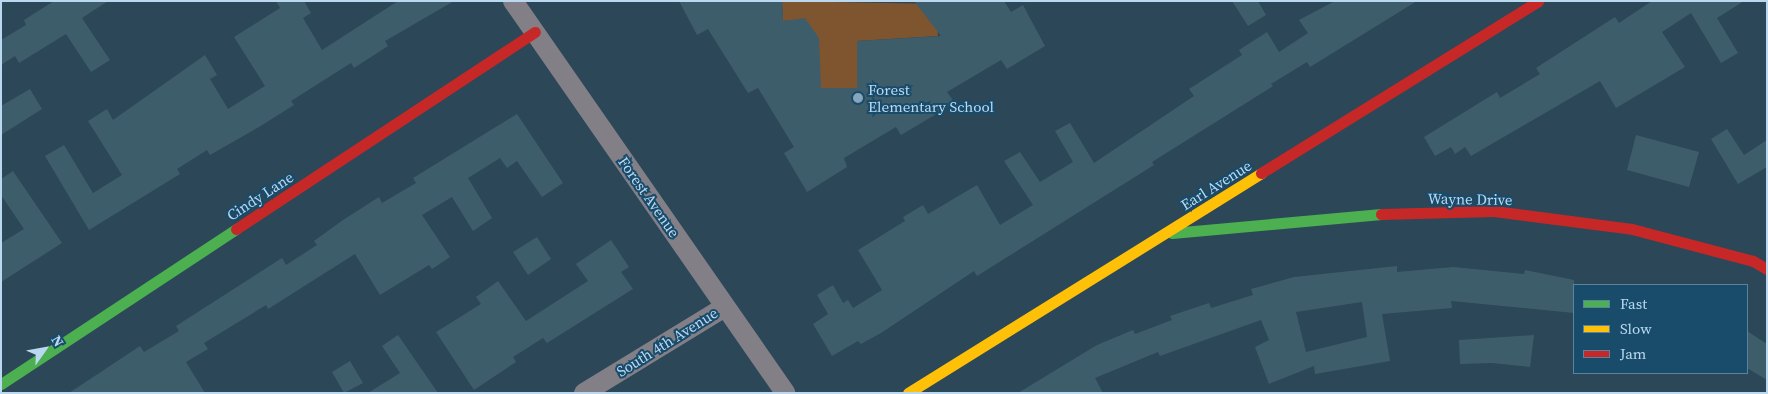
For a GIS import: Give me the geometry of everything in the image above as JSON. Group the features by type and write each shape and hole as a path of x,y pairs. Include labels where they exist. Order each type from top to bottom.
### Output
{"street":[{"name":"Forest Avenue","path":"513,1 784,393"},
{"name":"Earl Avenue","path":"908,393 1167,234 1538,1"},
{"name":"Cindy Lane","path":"1,384 535,32"},
{"name":"Wayne Drive","path":"1167,234 1356,215 1494,211 1632,229 1762,261"},
{"name":"South 4th Avenue","path":"584,393 725,307"}],"shaded area":[{"path":"782,1 936,4 938,36 857,41 857,88 821,88 805,19 783,21"}],"building":[{"path":"54,1 108,1 82,18 110,60 91,72 66,34 19,63 15,56 1,65 1,40 26,25 24,20"},
{"path":"276,1 304,1 311,13 303,18 322,50 398,1 454,1 385,41 388,46 354,68 351,63 291,101 294,105 259,127 210,155 207,150 177,169 180,174 89,230 45,156 64,145 93,193 122,175 88,121 107,109 113,120 205,55 217,75 210,79 228,109 265,86 234,37 280,8"},
{"name":"Forest Elementary School","path":"679,1 782,1 783,21 805,18 819,38 821,88 857,88 857,41 941,36 914,1 1004,1 1011,12 1023,5 1045,46 1007,69 1001,60 947,92 955,103 901,135 896,127 844,158 847,167 807,192 784,153 794,147 758,88 748,93 708,29 697,35"},
{"path":"1232,1 1258,1 1266,15 1248,26"},
{"path":"1335,1 1417,1 1310,67 1307,62 1271,84 1273,86 1152,162 1154,165 977,276 974,271 881,333 861,344 858,341 832,356 813,324 828,314 817,295 833,285 843,303 848,300 853,308 882,290 858,250 905,221 903,217 923,205 928,214 977,185 1000,225 1033,205 1004,161 1020,152 1040,182 1073,162 1055,131 1070,123 1094,163 1194,96 1189,89 1242,55 1239,50 1267,32 1279,52 1308,33 1299,20"},
{"path":"1652,1 1744,1 1717,18 1738,53 1721,63 1691,13 1662,32 1685,67 1616,108 1600,81 1471,156 1465,147 1455,154 1451,147 1435,156 1424,137 1497,92 1500,98 1540,74 1536,68 1615,17 1619,23"},
{"path":"30,89 42,109 1,135 1,106"},
{"path":"517,114 563,183 542,197 517,161 507,168 500,158 468,178 492,218 473,231 452,197 422,215 450,257 432,269 429,265 380,295 355,254 268,309 266,305 204,343 208,349 186,362 205,393 69,393 140,346 144,352 179,331 176,326 282,258 286,265 317,245 314,241 343,220 379,197 382,203 416,183 413,178"},
{"path":"1727,129 1744,155 1767,140 1767,167 1738,184 1711,139"},
{"path":"1636,135 1699,152 1689,187 1627,170"},
{"path":"13,171 62,243 1,282 1,243 24,229 1,195 1,179"},
{"path":"537,237 551,259 528,275 513,252"},
{"path":"611,240 629,267 621,272 633,289 547,343 543,338 513,357 516,362 474,390 436,332 481,304 476,297 498,281 526,321 588,281 576,264"},
{"path":"1397,266 1397,272 1453,267 1524,274 1525,270 1574,280 1573,313 1451,301 1452,308 1382,314 1390,361 1315,374 1314,366 1269,384 1255,347 1269,340 1261,320 1160,356 1158,352 1095,378 1103,393 1018,393 1097,345 1133,330 1135,334 1172,320 1170,316 1209,303 1211,308 1253,295 1251,289 1294,277","holes":["1362,302 1367,337 1306,352 1296,312"]},
{"path":"1748,332 1767,344 1767,380 1748,369"},
{"path":"398,335 438,393 368,393 400,373 382,346"},
{"path":"1534,335 1530,367 1492,363 1460,364 1459,340"},
{"path":"350,361 363,383 344,393 332,372"}],"traffic: fast":[{"path":"1172,233 1381,214"},
{"path":"1,384 236,229"}],"traffic: slow":[{"path":"908,393 1261,173"}],"traffic: jam":[{"path":"1261,173 1538,1"},
{"path":"236,229 535,32"},
{"path":"1381,214 1494,211 1632,229 1753,261 1767,269"}],"place":[{"name":"Forest Elementary School","path":"858,98"}]}
